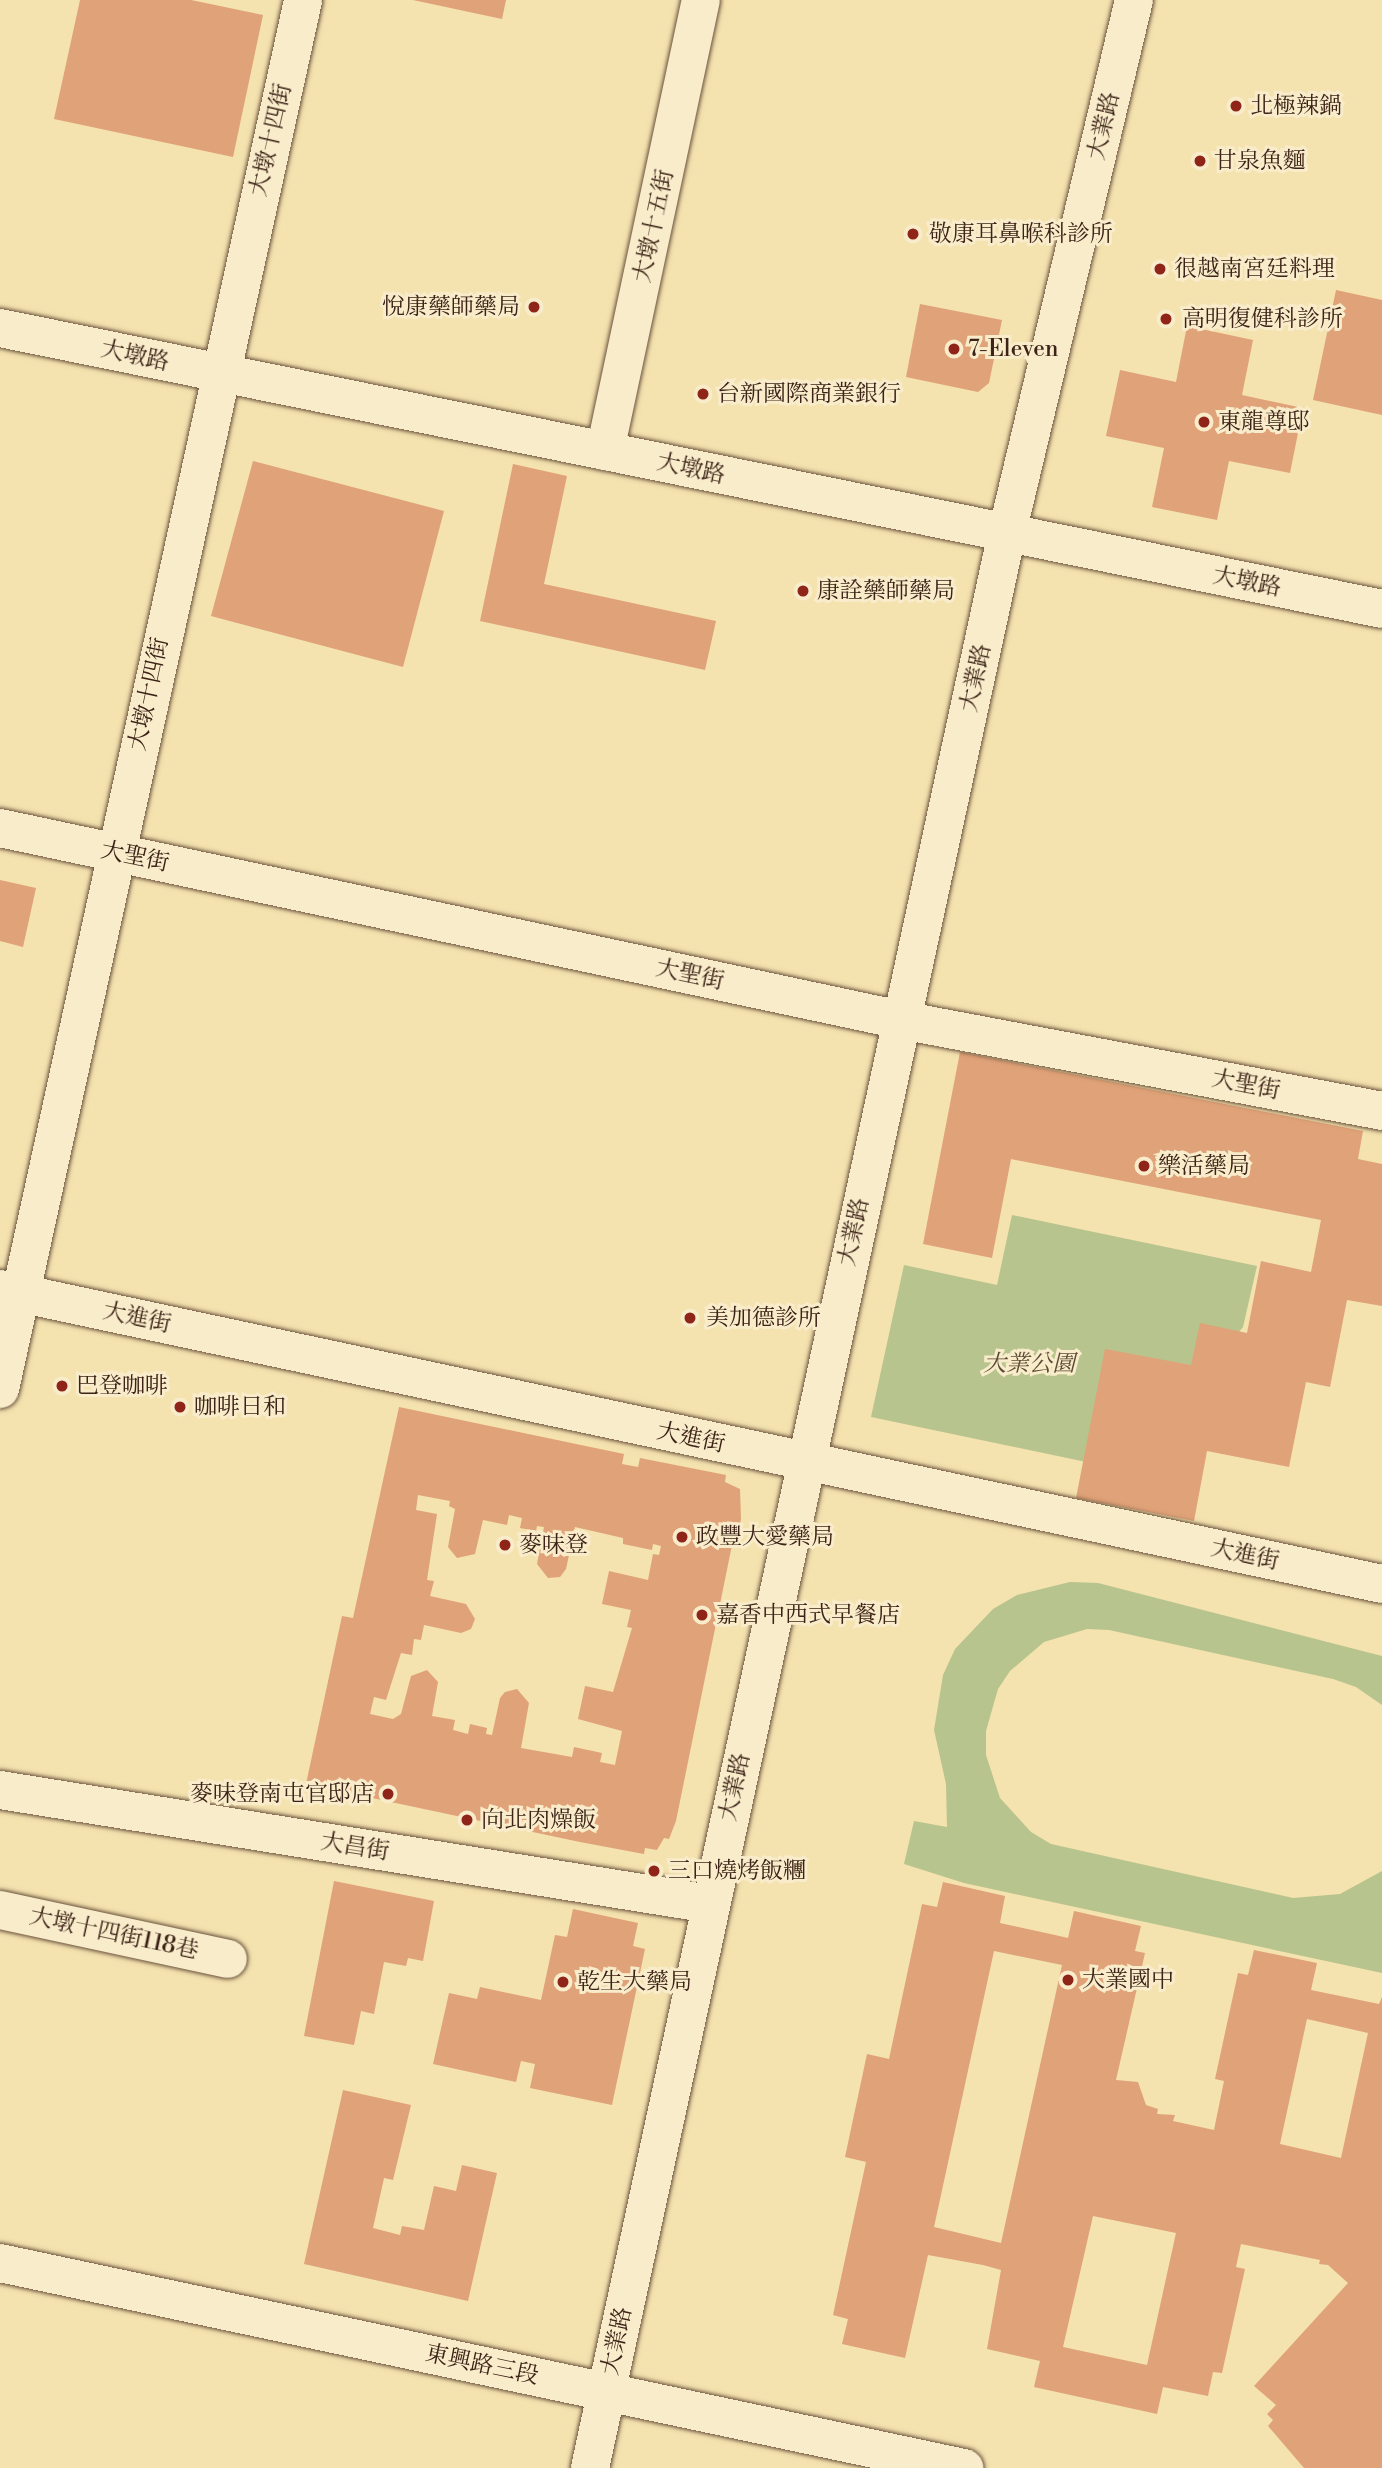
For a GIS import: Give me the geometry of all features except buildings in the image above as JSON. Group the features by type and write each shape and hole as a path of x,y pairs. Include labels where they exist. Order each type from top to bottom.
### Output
{"street":[{"name":"大墩十四街","path":"0,1389 10,1291 115,853 303,0"},
{"name":"大墩十五街","path":"605,452 701,0"},
{"name":"大業路","path":"590,2468 803,1462 1007,533 1134,0"},
{"name":"大墩路","path":"0,328 1382,609"},
{"name":"大聖街","path":"0,828 901,1020 1382,1111"},
{"name":"大進街","path":"10,1291 1382,1584"},
{"name":"大昌街","path":"0,1790 710,1904"},
{"name":"大墩十四街118巷","path":"0,1910 228,1959"},
{"name":"東興路三段","path":"0,2263 964,2468"}],"green space":[{"name":"大業公園","path":"1012,1215 1257,1266 1243,1327 1183,1400 1091,1463 871,1417 904,1265 997,1285"},
{"path":"1070,1582 1098,1583 1382,1656 1382,1705 1356,1687 1333,1679 1109,1630 1087,1629 1044,1642 1010,1671 998,1689 986,1731 986,1755 1000,1798 1031,1832 1051,1844 1293,1898 1340,1894 1382,1871 1382,1973 964,1883 904,1864 914,1821 947,1827 946,1784 934,1730 943,1675 955,1649 993,1609 1017,1595"}],"place":[{"name":"北極辣鍋","path":"1236,106"},
{"name":"甘泉魚麵","path":"1200,161"},
{"name":"敬康耳鼻喉科診所","path":"913,234"},
{"name":"很越南宮廷料理","path":"1160,269"},
{"name":"悅康藥師藥局","path":"534,307"},
{"name":"高明復健科診所","path":"1166,319"},
{"name":"7-Eleven","path":"954,349"},
{"name":"台新國際商業銀行","path":"703,394"},
{"name":"東龍尊邸","path":"1204,422"},
{"name":"康詮藥師藥局","path":"803,591"},
{"name":"樂活藥局","path":"1144,1166"},
{"name":"美加德診所","path":"690,1318"},
{"name":"巴登咖啡","path":"62,1386"},
{"name":"咖啡日和","path":"180,1407"},
{"name":"政豐大愛藥局","path":"682,1537"},
{"name":"麥味登","path":"505,1545"},
{"name":"嘉香中西式早餐店","path":"702,1615"},
{"name":"麥味登南屯官邸店","path":"388,1794"},
{"name":"向北肉燥飯","path":"467,1820"},
{"name":"三口燒烤飯糰","path":"654,1871"},
{"name":"大業國中","path":"1068,1980"},
{"name":"乾生大藥局","path":"563,1982"}]}
